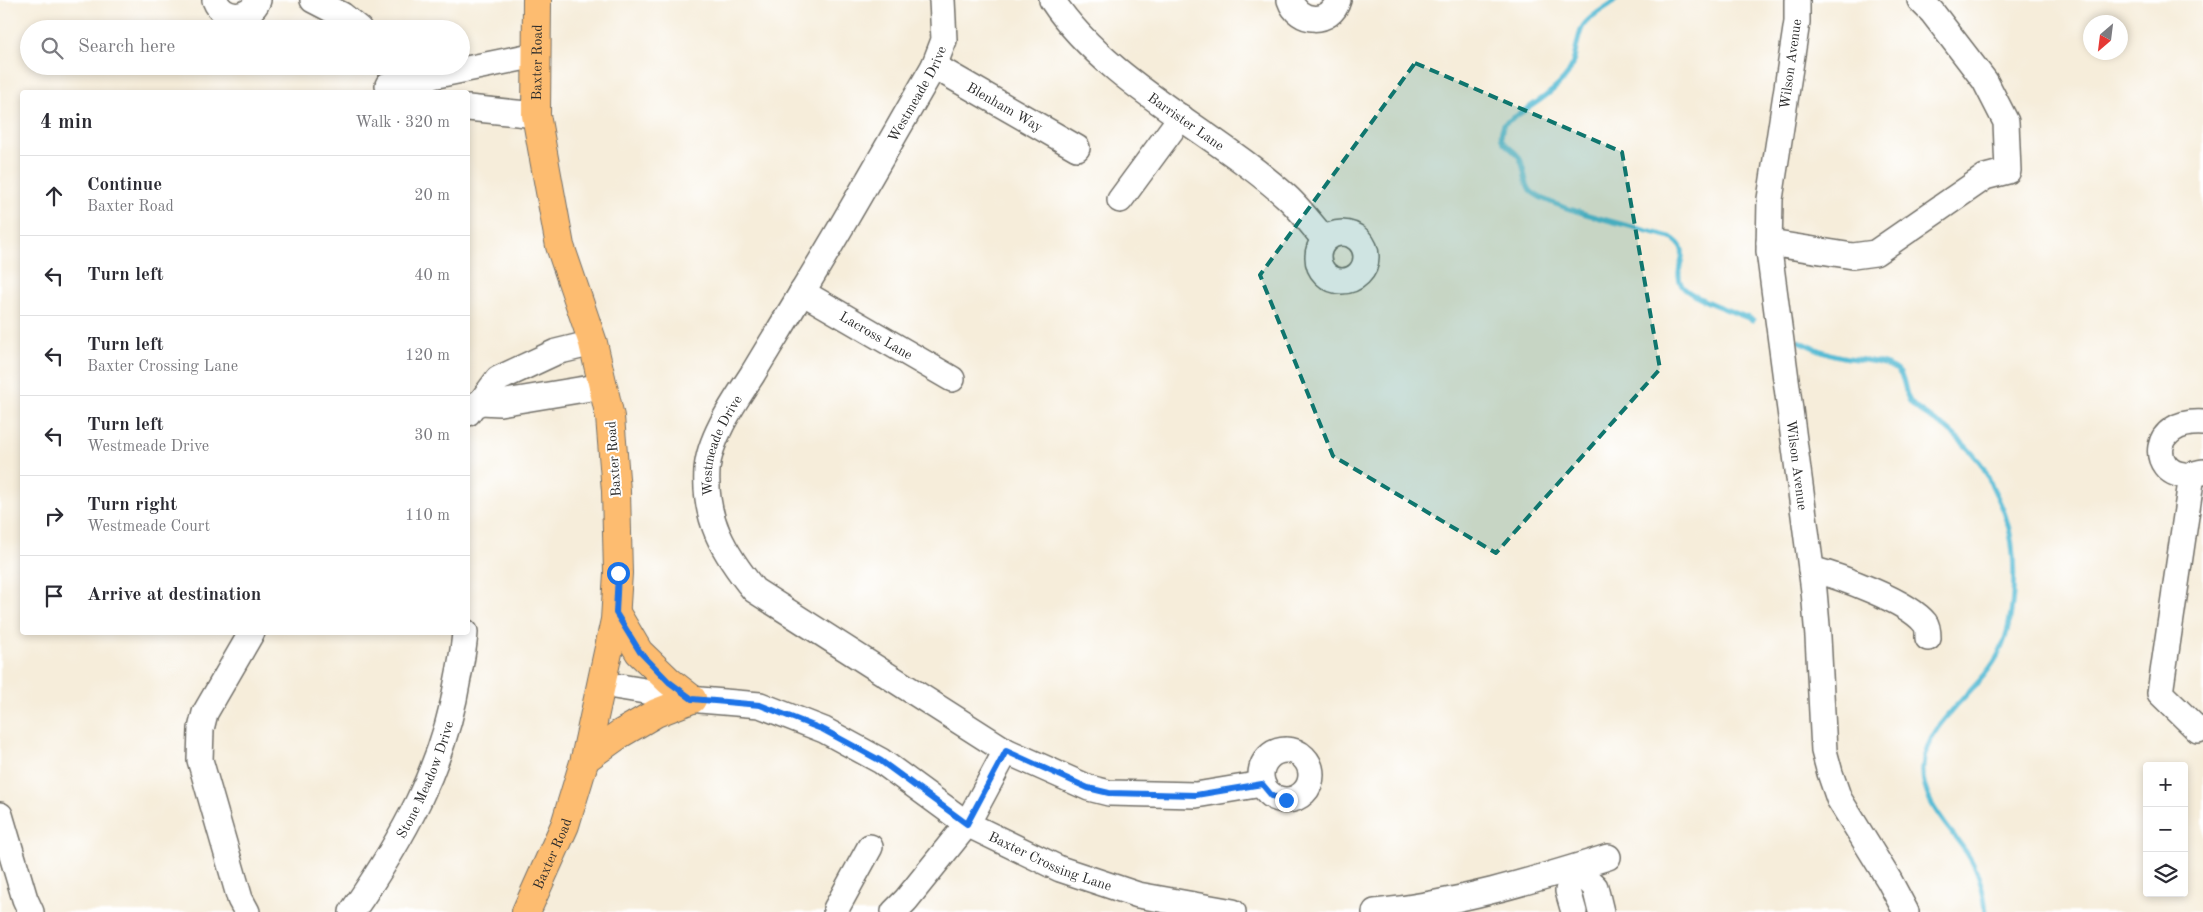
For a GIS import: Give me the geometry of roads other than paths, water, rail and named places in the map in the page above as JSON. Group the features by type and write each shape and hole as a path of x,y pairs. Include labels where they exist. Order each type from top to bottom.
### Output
{"main road":[{"name":"Baxter Road","path":"526,912 565,825 585,759 616,613 618,573 616,491 610,417 593,343 560,246 536,115 537,0"},
{"path":"616,613 640,652 669,682 692,699"},
{"path":"585,759 620,734 656,713 692,699"}],"street":[{"path":"215,0 222,11 236,16 250,11 258,0"},
{"path":"313,0 348,20"},
{"name":"Westmeade Drive","path":"942,0 944,40 934,66 802,292 730,410 715,441 707,469 710,504 722,545 731,561 754,590 1006,751 1088,788 1109,793 1196,795 1262,784"},
{"name":"Barrister Lane","path":"1052,0 1076,33 1128,78 1288,198 1324,239"},
{"path":"1290,0 1297,12 1311,19 1327,16 1334,10 1338,0"},
{"name":"Wilson Avenue","path":"1797,0 1793,49 1770,199 1769,243 1776,311 1811,569 1818,637 1824,751 1839,800 1889,880 1906,912"},
{"path":"1769,243 1853,256 1875,253 1985,178 2008,171 2006,122 1985,81 1932,12 1920,0"},
{"path":"470,66 536,55"},
{"name":"Blenham Way","path":"934,66 1077,148"},
{"path":"386,81 421,75"},
{"path":"470,108 536,115"},
{"path":"1120,200 1181,117"},
{"name":"Lacross Lane","path":"802,292 952,379"},
{"path":"474,407 498,379 556,352 593,343"},
{"path":"474,407 603,386"},
{"path":"2198,730 2160,693 2198,473 2183,475 2173,473 2165,465 2161,454 2161,442 2165,435 2175,427 2191,422 2203,423"},
{"path":"1811,569 1839,576 1914,612 1927,625 1928,638"},
{"path":"247,912 240,899 200,760 201,729 205,713 250,635"},
{"name":"Stone Meadow Drive","path":"352,912 407,825 442,750 453,710 465,635"},
{"name":"Baxter Crossing Lane","path":"602,684 692,699 760,705 824,730 881,761 967,824 1060,869 1138,895 1233,912"},
{"path":"894,912 906,900 967,824 1006,751"},
{"path":"0,815 25,899 31,912"},
{"path":"837,911 870,848"},
{"path":"1376,912 1399,910 1507,888 1608,857"},
{"path":"1574,912 1568,891 1575,868"},
{"path":"1575,868 1595,887 1601,912"}],"waterway":[{"path":"1616,0 1594,15 1583,26 1571,69 1562,82 1529,108 1504,124 1502,141 1519,157 1528,186 1539,197 1595,217 1670,237 1678,243 1683,253 1679,277 1685,289 1702,299 1753,320"},
{"path":"1799,341 1833,355 1876,362 1897,370 1902,377 1907,396 1912,404 1942,425 1967,447 1980,463 2005,514 2010,533 2014,567 2012,603 2005,637 2000,651 1981,680 1944,719 1934,734 1927,749 1923,766 1923,779 1931,803 1975,868 1986,912"}]}
